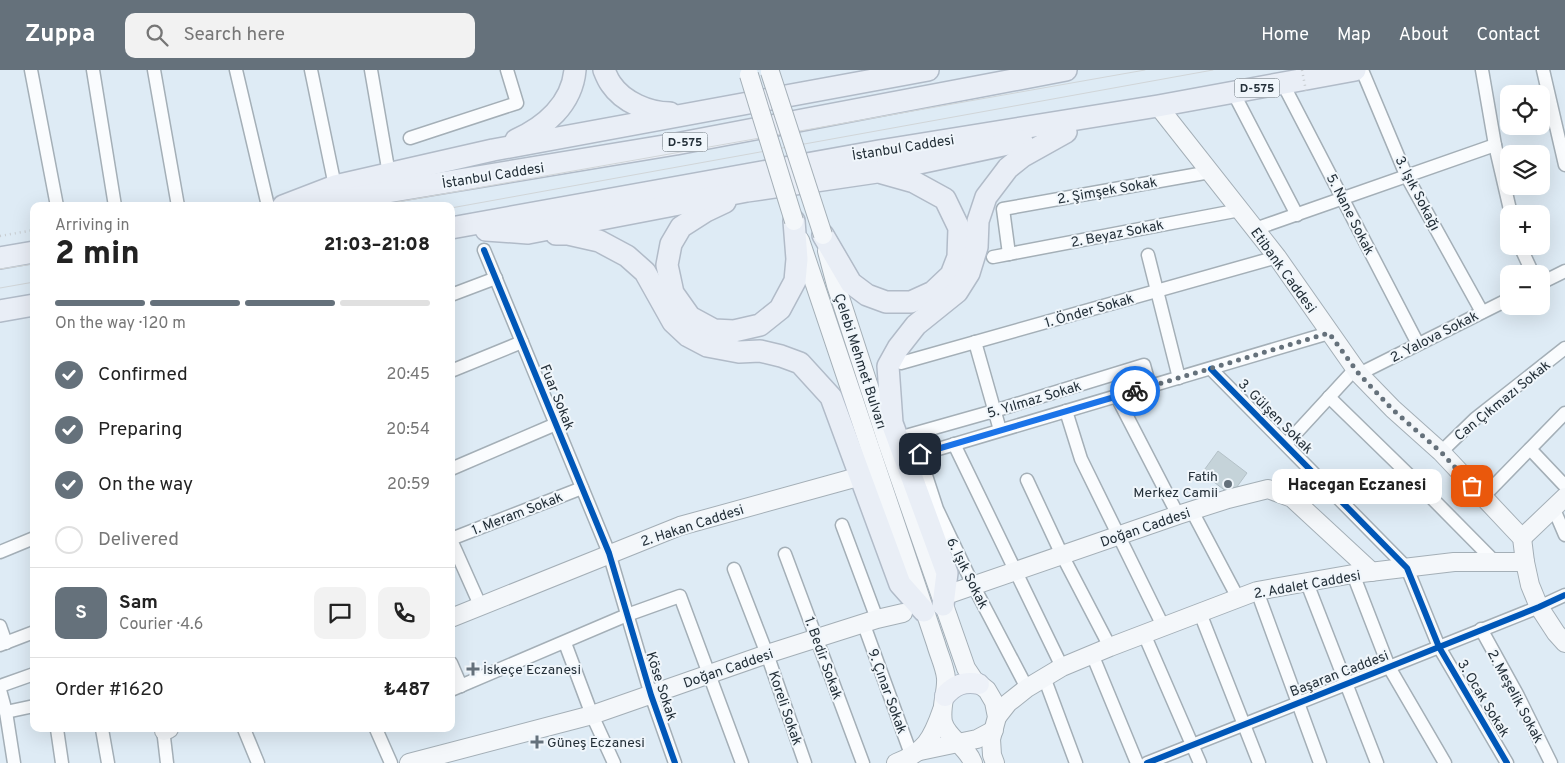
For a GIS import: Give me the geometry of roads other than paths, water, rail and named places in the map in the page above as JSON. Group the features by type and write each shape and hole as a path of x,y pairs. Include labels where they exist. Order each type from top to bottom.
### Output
{"highway":[{"path":"493,150 543,124 561,108 574,83 575,70"},
{"path":"604,70 611,85 628,101 642,108 664,113 692,113"},
{"path":"816,90 862,70"},
{"path":"293,202 335,186 493,150 928,70"},
{"name":"İstanbul Caddesi","path":"327,202 676,144 1066,70"},
{"name":"İstanbul Caddesi","path":"455,227 870,152 1137,110 1356,70"},
{"path":"528,233 747,191 877,172 1066,132 1108,126 1137,110"},
{"path":"455,227 568,234 600,241 627,256 645,272 673,322 688,336 706,346 739,352 760,351 800,363 831,397 900,584 940,603 947,573 892,423 888,366 898,348 916,325 957,292 969,273 977,247 978,221 986,196 1008,168 1023,156 1066,132"},
{"path":"823,235 851,283 867,295 886,302 911,302 933,292 950,275 958,257 959,228 945,199 914,182 877,172"},
{"path":"747,191 706,211 681,228 671,244 667,265 673,293 690,317 714,330 734,331 760,325 780,309 795,281 797,259 794,221"},
{"path":"0,258 30,253"},
{"path":"0,311 30,306"}],"main road":[{"name":"Çelebi Mehmet Bulvarı","path":"759,71 795,149 823,235 836,285 940,603 946,678 944,723 950,735 960,743 973,763"},
{"name":"Çelebi Mehmet Bulvarı","path":"759,71 774,155 794,221 966,668 994,702 995,723 991,739 992,755 995,763"},
{"name":"Etibank Caddesi","path":"1158,106 1277,257 1357,372 1393,410 1441,452 1522,538"},
{"name":"2. Hakan Caddesi","path":"455,616 680,526 854,478"},
{"name":"Doğan Caddesi","path":"940,603 973,586 1015,571 1228,499 1268,490 1292,498 1372,572"},
{"path":"1559,502 1522,538 1524,562 1530,585 1540,607 1565,644"},
{"name":"2. Adalet Caddesi","path":"995,723 1008,703 1024,690 1062,667 1163,626 1257,591 1353,574 1454,562 1524,562"},
{"name":"Doğan Caddesi","path":"409,763 592,715 767,654 903,613"},
{"path":"916,754 929,740 952,688 970,682 998,693 1024,690"},
{"path":"896,763 916,754 977,739 995,723"}],"street":[{"path":"31,70 56,202"},
{"path":"93,70 114,202"},
{"path":"154,70 177,202"},
{"path":"236,70 267,202"},
{"path":"311,70 335,186"},
{"path":"371,70 389,174"},
{"path":"410,138 517,103 507,70"},
{"name":"3. Işık Sokağı","path":"1362,70 1406,176 1482,312"},
{"path":"1482,70 1495,145 1509,205"},
{"path":"1543,70 1565,165"},
{"name":"5. Nane Sokak","path":"1283,84 1418,344"},
{"path":"1233,92 1296,215"},
{"path":"1255,229 1495,145"},
{"name":"2. Şimşek Sokak","path":"1009,254 1003,209 1210,172"},
{"name":"2. Beyaz Sokak","path":"993,257 1240,210"},
{"name":"Fuar Sokak","path":"484,250 609,554"},
{"path":"1148,255 1178,378"},
{"name":"1. Önder Sokak","path":"901,363 1277,257"},
{"path":"1550,278 1565,271"},
{"path":"455,293 496,278"},
{"name":"2. Yalova Sokak","path":"1357,372 1500,303"},
{"path":"1062,667 954,444 1329,333"},
{"path":"455,369 522,342"},
{"path":"974,342 1000,430"},
{"name":"Can Çıkmazı Sokak","path":"1441,452 1475,419 1565,348"},
{"name":"5. Yılmaz Sokak","path":"902,437 1144,365 1150,387"},
{"name":"3. Gülşen Sokak","path":"1211,369 1407,568"},
{"path":"1286,444 1329,398 1357,372"},
{"path":"1117,397 1185,513 1238,598"},
{"path":"1329,398 1496,563"},
{"path":"1066,411 1081,459 1163,626"},
{"path":"1483,497 1565,413"},
{"path":"455,467 556,424"},
{"name":"6. Işık Sokak","path":"954,444 914,456 937,510 1024,690"},
{"path":"1530,449 1565,486"},
{"path":"1027,480 1062,555 1110,647"},
{"name":"1. Meram Sokak","path":"455,538 582,488"},
{"path":"1559,502 1565,534"},
{"name":"9. Çınar Sokak","path":"842,525 871,622 916,754"},
{"path":"0,552 30,540"},
{"path":"455,549 480,605"},
{"name":"Köse Sokak","path":"609,554 651,695 675,763"},
{"name":"1. Bedir Sokak","path":"784,554 863,763"},
{"name":"3. Ocak Sokak","path":"1407,568 1439,647 1507,763"},
{"name":"Koreli Sokak","path":"734,569 767,654 805,763"},
{"path":"1353,574 1389,667 1445,763"},
{"path":"1307,582 1377,763"},
{"path":"1257,591 1320,763"},
{"name":"Başaran Caddesi","path":"1147,763 1540,607 1565,595"},
{"path":"456,688 627,615 680,596 742,763"},
{"path":"1200,613 1259,763"},
{"path":"0,626 3,644 30,634"},
{"name":"2. Meşelik Sokak","path":"1481,630 1518,696 1550,763"},
{"path":"1144,634 1200,763"},
{"path":"565,643 592,715 614,763"},
{"path":"1092,654 1137,763"},
{"path":"0,686 30,675"},
{"path":"1044,677 1076,763"},
{"path":"0,690 6,712 14,763"},
{"path":"6,712 30,707"},
{"path":"57,732 62,763"},
{"path":"103,732 108,763"},
{"path":"165,732 167,763"},
{"path":"245,732 258,763"},
{"path":"377,732 391,763"}],"tram line":[{"path":"398,202 1145,70"},
{"path":"455,207 1213,70"},
{"path":"0,269 30,265"},
{"path":"0,288 30,283"}],"place":[{"name":"Fatih Merkez Camii","path":"1228,484"},
{"name":"Hacegan Eczanesi","path":"1472,486"},
{"name":"İskeçe Eczanesi","path":"473,669"},
{"name":"Güneş Eczanesi","path":"537,742"}]}
